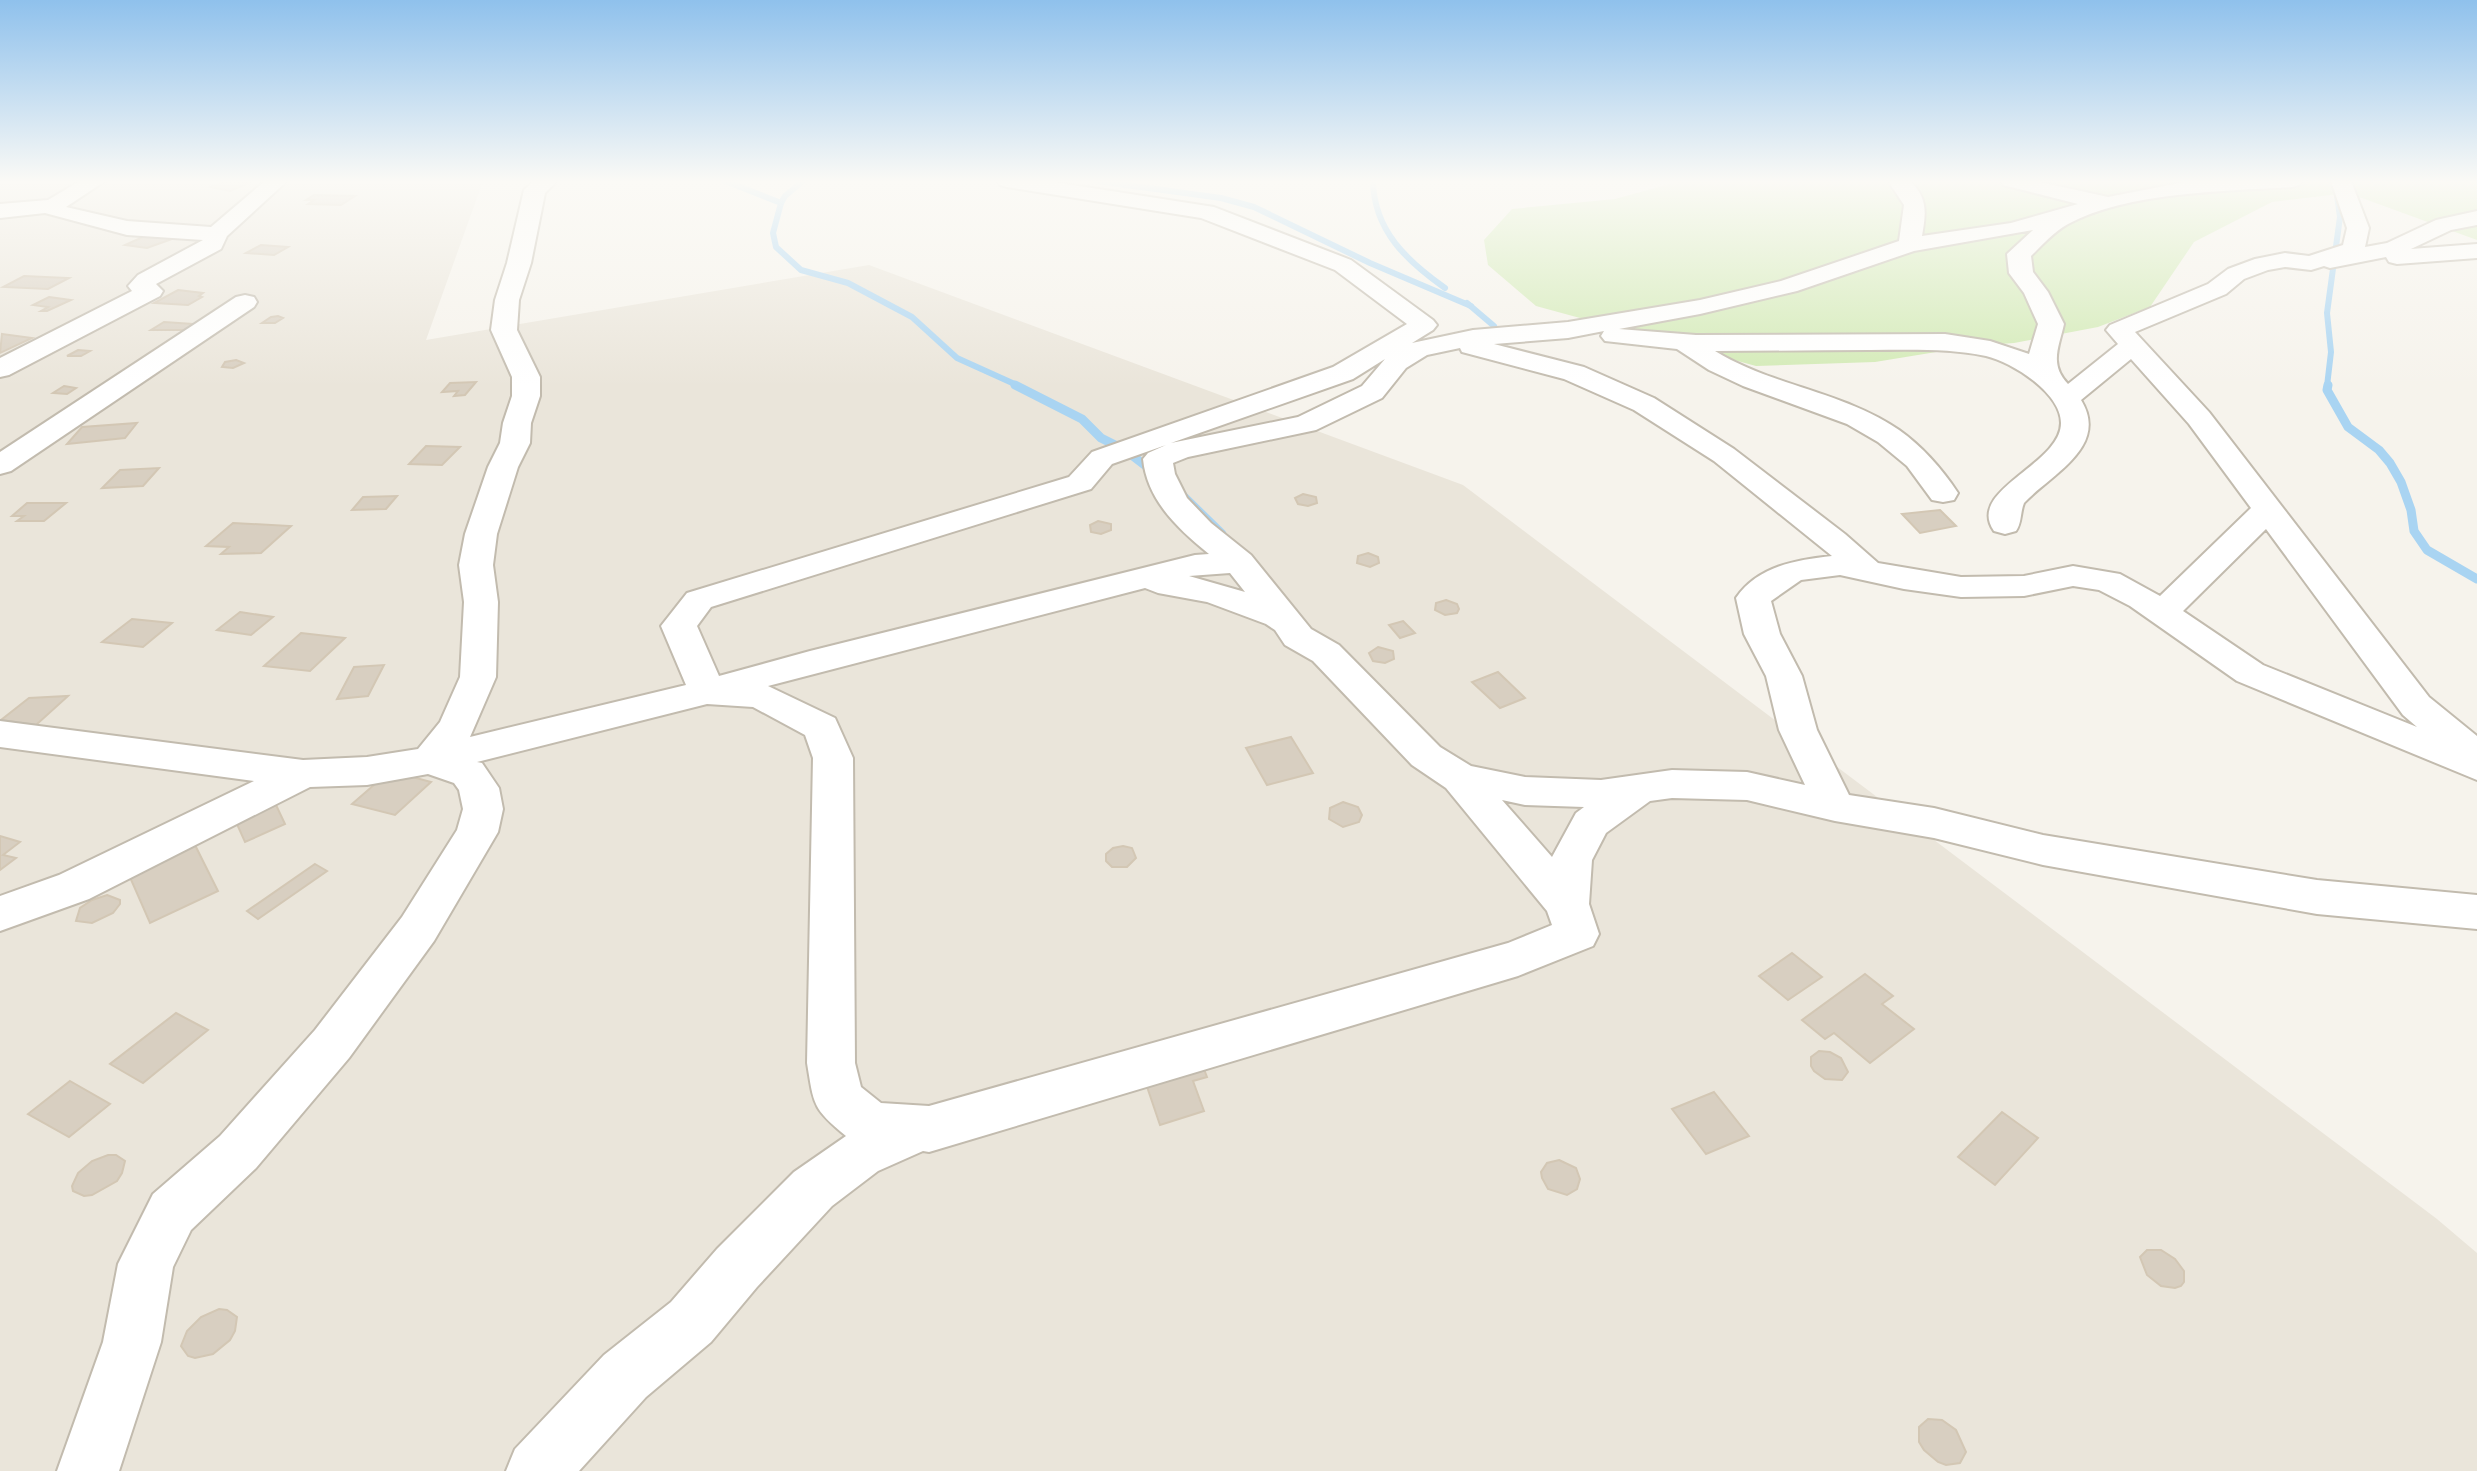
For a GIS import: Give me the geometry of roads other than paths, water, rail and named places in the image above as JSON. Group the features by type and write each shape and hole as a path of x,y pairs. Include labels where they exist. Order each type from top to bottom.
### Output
{"street":[{"path":"0,369 152,291 140,286 146,280 202,250"},
{"path":"430,760 457,727 478,677 481,602 475,565 481,534 503,467 515,443 517,423 526,396 526,377 505,330 507,300 522,250"},
{"path":"707,692 680,626 699,600 1080,483 1102,458 1343,373 1424,324 1343,265 1303,250"},
{"path":"1298,637 1239,562 1208,538 1161,485 1158,459 1181,450 1306,424 1372,392 1397,362 1419,349 1473,338 1571,330 1676,311 1788,286 1896,250"},
{"path":"2005,524 2002,513 2009,497 2054,466 2070,445 2076,423 2041,356 2051,324 2036,292 2021,273 2019,254 2024,250"},
{"path":"2320,262 2353,250"},
{"path":"2320,262 2384,250"},
{"path":"2477,251 2320,262 2285,260 2263,264 2236,274 2217,289 2119,330 2199,418 2416,706 2477,757"},
{"path":"0,465 245,302"},
{"path":"1676,311 1668,320 1670,330 1707,360 1867,421 1903,446 1932,475 1943,493"},
{"path":"1571,330 1683,342 1945,342 1990,349 2013,356 2058,389"},
{"path":"1438,345 1482,348 1574,373 1644,404 1724,456 1834,541 1868,572"},
{"path":"2058,389 2133,345"},
{"path":"2162,613 2268,509"},
{"path":"0,734 303,774 368,771 430,760 707,692 810,662 1195,565 1239,562"},
{"path":"1835,807 1798,730 1784,676 1762,634 1753,598 1791,571 1840,565 1961,587 2024,586 2073,576 2108,581 2142,598 2250,673 2477,766"},
{"path":"707,692 760,696 821,727 833,758 831,1063 838,1099 870,1125 929,1129 1518,958 1577,934 1567,904 1460,778 1426,756 1326,653 1298,637 1278,617 1200,589 1160,583 1103,588"},
{"path":"88,1471 132,1342 146,1264 172,1212 238,1152 332,1044 418,929 477,832 483,809 479,788 468,773 430,760"},
{"path":"0,914 74,887 303,774"},
{"path":"1460,778 1525,792 1601,794 1672,784 1747,786 1835,807 1934,823 2043,850 2317,897 2477,912"},
{"path":"1567,904 1571,860 1591,823 1639,789"},
{"path":"537,1471 625,1376 691,1322 737,1268 813,1189 860,1154 919,1128"}],"waterway":[{"path":"779,250 801,270 848,283 912,317 957,358 1019,386"},
{"path":"1342,250 1470,306"},
{"path":"1401,250 1445,288"},
{"path":"2327,386 2331,352 2327,313 2336,250"},
{"path":"1470,306 1494,326"},
{"path":"1015,385 1082,419 1101,438 1125,450 1155,473"},
{"path":"2328,385 2327,390 2348,427 2379,450 2390,463 2401,482 2411,510 2414,531 2427,550 2477,579"},
{"path":"1179,492 1222,534"}]}
